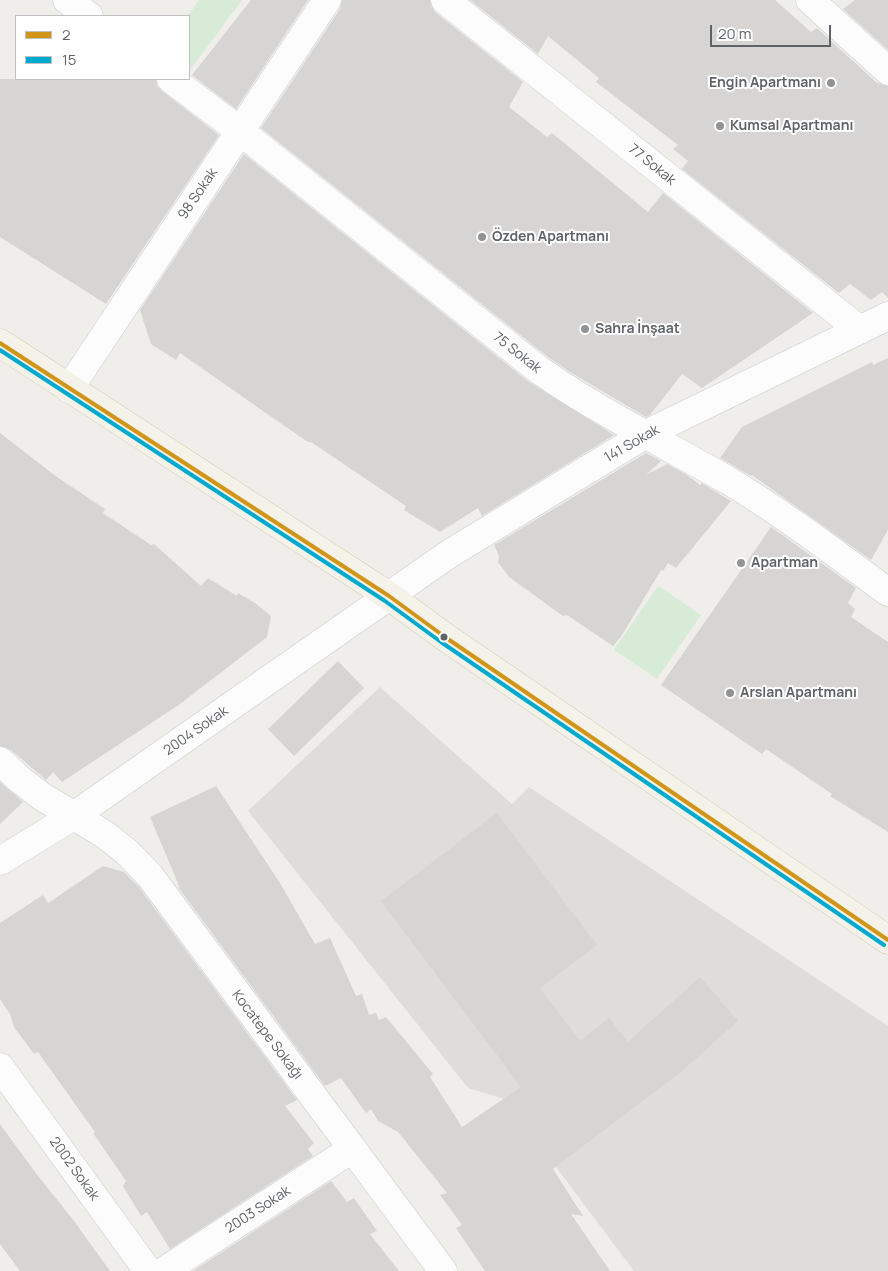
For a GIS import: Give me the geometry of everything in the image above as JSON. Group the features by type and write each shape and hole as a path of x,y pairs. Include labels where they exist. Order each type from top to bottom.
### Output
{"main road":[{"path":"0,343 389,596 453,642 888,940"}],"street":[{"path":"67,0 88,15"},
{"name":"98 Sokak","path":"69,388 327,0"},
{"name":"77 Sokak","path":"445,0 860,330"},
{"path":"810,0 888,71"},
{"name":"75 Sokak","path":"172,80 240,131 539,370 575,395 730,482 801,528 888,592"},
{"name":"141 Sokak","path":"389,596 449,554 646,434 888,316"},
{"name":"2004 Sokak","path":"0,861 75,815 389,596"},
{"name":"Kocatepe Sokağı","path":"0,761 41,796 104,834 127,852 150,876 443,1271"},
{"name":"2002 Sokak","path":"0,1067 148,1271"},
{"name":"2003 Sokak","path":"164,1271 352,1149"}],"shaded area":[{"path":"380,687 512,804 529,787 888,1026 888,1271 634,1271 505,1099 468,1088 248,811"}],"green space":[{"path":"199,0 242,0 190,70 189,15"},
{"path":"658,586 701,615 657,679 614,650"}],"building":[{"path":"251,0 308,0 236,109 192,75"},
{"path":"342,0 430,0 435,12 523,82 509,107 547,137 552,133 648,212 663,193 813,313 702,388 682,374 650,415 646,417 570,372 548,357 261,128 340,9"},
{"path":"470,0 775,0 811,32 817,28 877,83 888,86 888,298 882,292 871,300 850,284 839,293 682,169 688,161 673,149 678,145 596,82 599,78 548,36 538,54"},
{"path":"855,0 888,0 888,50 843,9"},
{"path":"0,79 156,80 157,86 162,91 219,135 106,304 0,237"},
{"path":"244,154 529,382 614,435 482,516 478,508 440,532 404,510 406,506 311,442 308,442 180,353 176,360 151,344 140,310"},
{"path":"888,358 888,530 871,560 752,475 720,458 742,427 872,362 873,365"},
{"path":"0,433 57,477 105,509 103,513 151,545 154,544 201,586 208,578 237,596 238,593 255,603 271,616 267,637 180,704 62,782 53,772 46,780 11,750 0,746"},
{"path":"646,453 661,461 646,475 667,464 700,485 702,483 731,501 676,568 668,563 663,571 661,570 622,635 613,646 567,615 563,616 509,577 498,562 499,556 494,545"},
{"path":"771,527 856,588 848,603 855,609 851,617 888,642 888,832 830,796 832,794 766,749 762,754 661,685"},
{"path":"338,661 364,688 294,756 268,729"},
{"path":"0,782 23,802 0,824"},
{"path":"216,786 280,883 315,944 330,938 356,996 362,994 369,1015 376,1013 379,1020 386,1017 433,1074 430,1077 462,1127 521,1087 381,901 497,813 597,945 540,988 580,1041 609,1018 628,1042 700,977 738,1021 682,1071 553,1169 583,1216 571,1214 610,1271 485,1271 456,1228 462,1225 440,1195 447,1193 398,1132 378,1121 371,1109 366,1113 341,1078 325,1086 178,887 180,888 150,817"},
{"path":"103,866 124,872 138,886 297,1100 285,1106 314,1143 308,1149 313,1156 170,1249 147,1212 141,1216 123,1186 126,1181 93,1133 95,1132 38,1052 34,1054 14,1027 10,1014 0,999 0,923 43,895 48,903"},
{"path":"0,1124 110,1271 20,1271 0,1244"},
{"path":"331,1181 347,1202 354,1198 377,1231 370,1234 399,1271 193,1271"}],"transit line":[{"name":"2","path":"0,343 389,596 445,637 888,940"},
{"name":"15","path":"0,350 385,601 441,642 884,945"}],"place":[{"name":"Engin Apartmanı","path":"831,83"},
{"name":"Kumsal Apartmanı","path":"720,126"},
{"name":"Özden Apartmanı","path":"482,237"},
{"name":"Sahra İnşaat","path":"585,329"},
{"name":"Apartman","path":"741,563"},
{"name":"Arslan Apartmanı","path":"730,693"}]}
